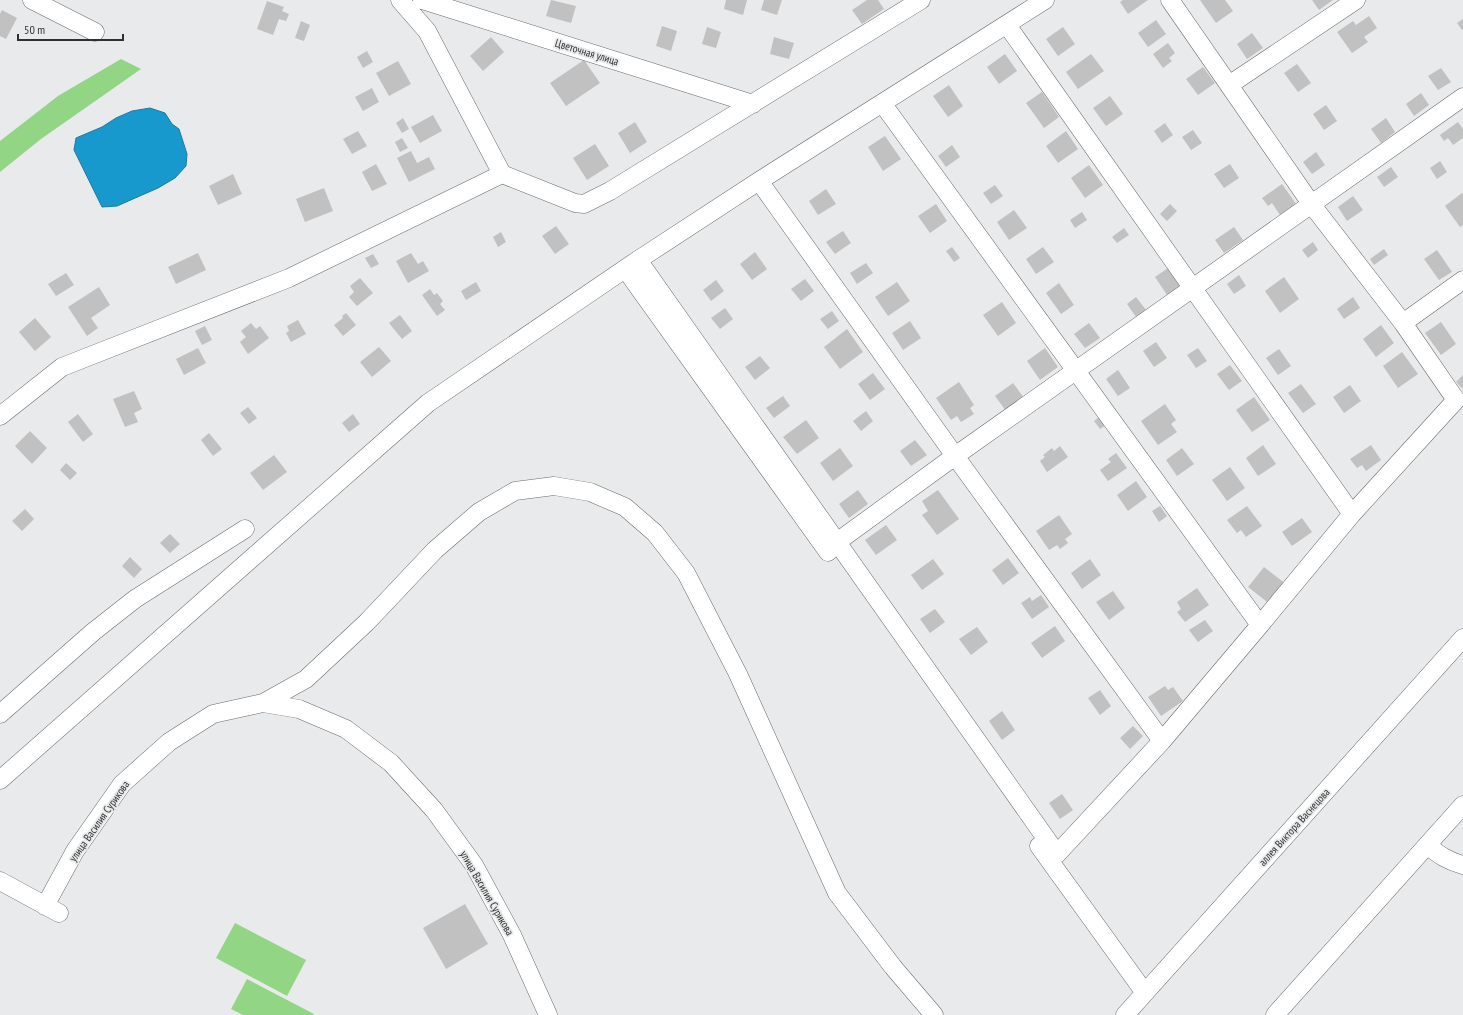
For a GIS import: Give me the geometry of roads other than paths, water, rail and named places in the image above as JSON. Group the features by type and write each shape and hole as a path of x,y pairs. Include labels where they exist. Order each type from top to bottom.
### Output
{"street":[{"path":"32,0 95,32"},
{"path":"400,0 427,31 502,174 575,203 584,204 610,191 921,0"},
{"name":"Цветочная улица","path":"422,0 753,104"},
{"path":"0,780 428,403 759,181 1045,0"},
{"path":"632,265 837,542 1057,854 1162,741 1260,626 1352,514 1456,400 1403,323 1312,205 1170,0"},
{"path":"1229,85 1353,1"},
{"path":"1006,24 1352,514"},
{"path":"837,542 955,456 1463,97"},
{"path":"882,103 1260,626"},
{"path":"2,411 62,367 289,278 502,174"},
{"path":"759,181 955,456 1162,741"},
{"path":"632,265 1145,993"},
{"path":"1403,323 1463,280"},
{"path":"263,703 306,679 367,622 435,550 479,512 515,491 554,486 590,492 625,507 655,533 686,573 738,674 837,893 893,967 934,1015"},
{"path":"0,714 93,632 135,599 246,529"},
{"name":"аллея Виктора Васнецова","path":"1125,1015 1463,638"},
{"name":"улица Василия Сурикова","path":"0,881 52,910 75,851 122,784 169,742 213,714 263,703 299,708 346,729 391,763 434,810 474,865 512,935 548,1015"},
{"path":"1275,1015 1463,805"},
{"path":"1427,845 1440,856 1452,862 1463,865"}],"water":[{"path":"150,108 165,113 172,124 179,129 187,154 186,166 175,178 158,188 117,206 102,207 74,150 76,138 102,127 116,118 132,111"}]}
